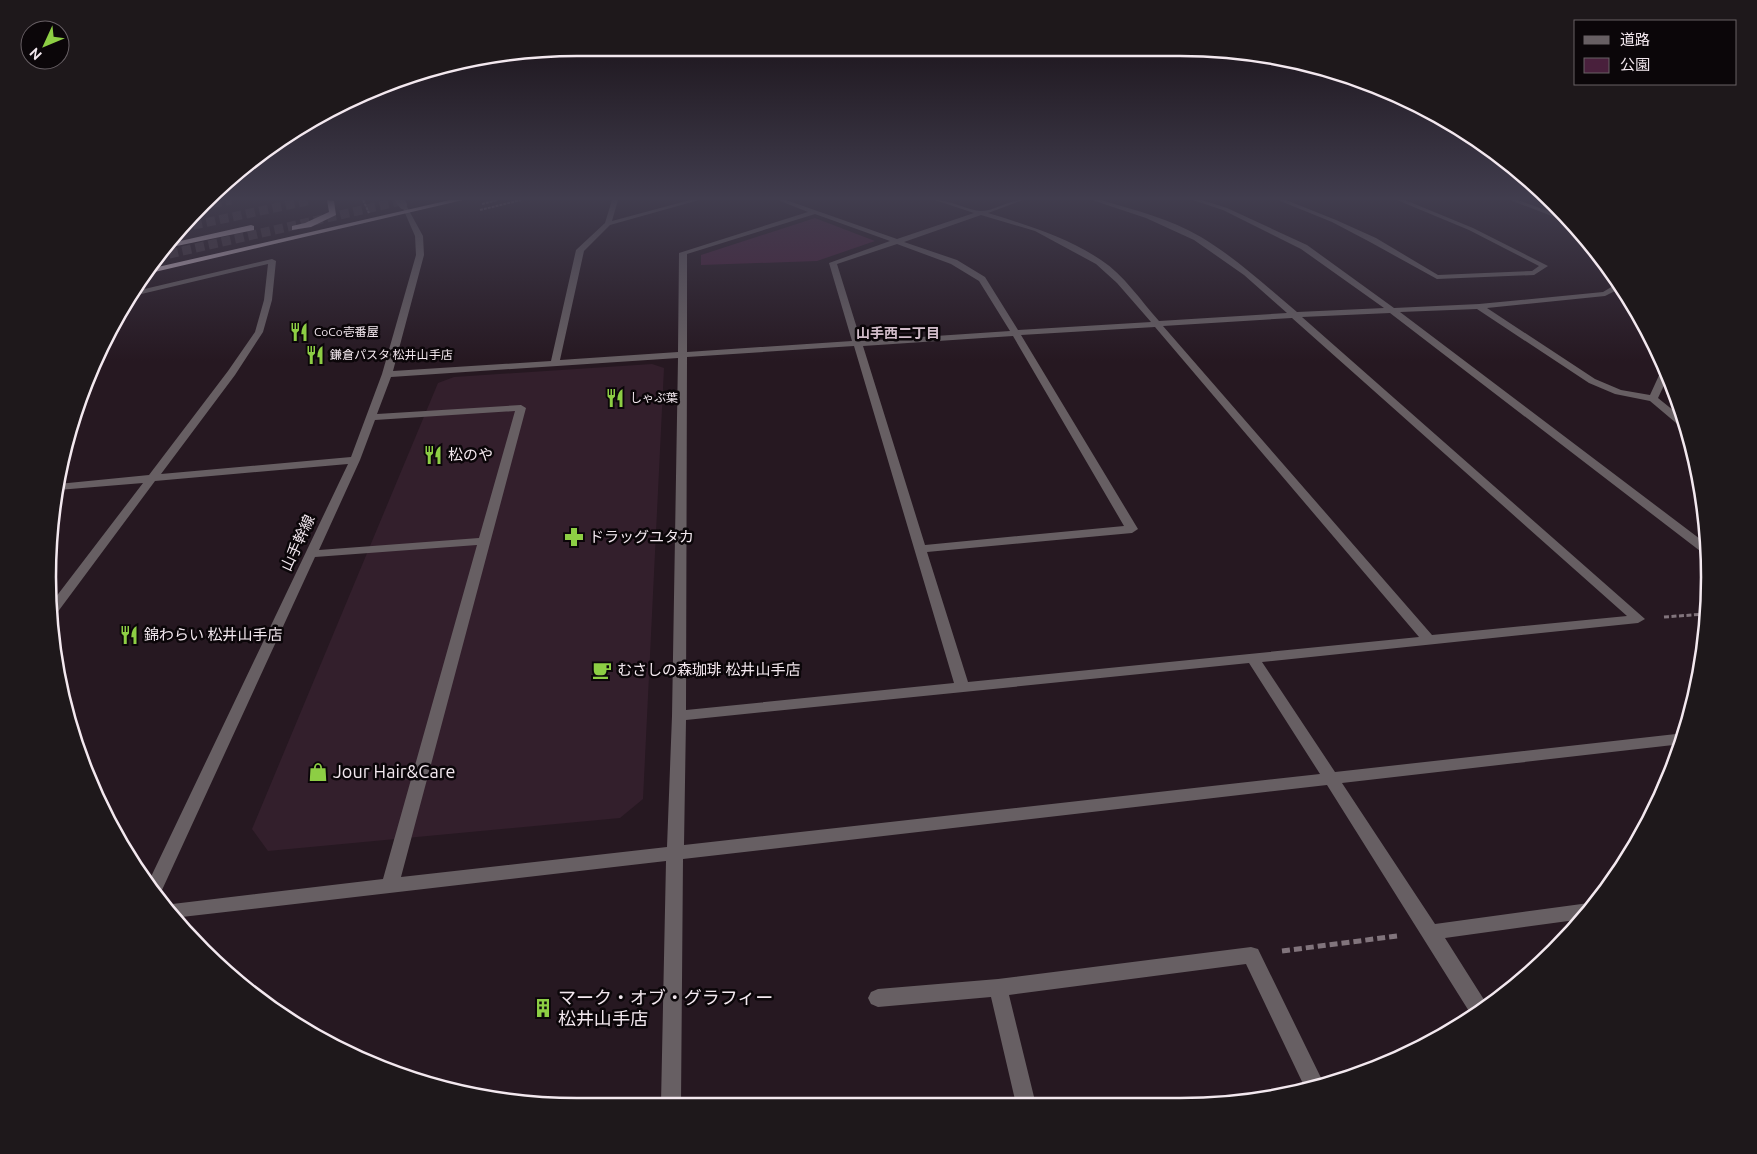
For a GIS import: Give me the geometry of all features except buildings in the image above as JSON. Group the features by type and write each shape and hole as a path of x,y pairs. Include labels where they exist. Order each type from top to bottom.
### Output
{"highway":[{"path":"166,258 184,254"},
{"path":"157,269 218,254"}],"street":[{"name":"山手幹線","path":"156,883 355,460 387,374 420,254"},
{"path":"555,363 579,254"},
{"path":"671,1098 679,716 683,254"},
{"path":"860,254 833,263 962,687"},
{"path":"920,550 1132,529 982,279 954,262 932,254"},
{"path":"1083,254 1099,262 1120,282 1429,640"},
{"path":"1220,254 1247,272 1638,619"},
{"path":"1314,254 1392,310 1700,545"},
{"path":"1397,254 1437,277 1534,273 1544,266 1521,254"},
{"path":"57,604 232,374 259,332 268,300 272,261 141,292"},
{"path":"387,374 1295,314 1479,306 1605,294 1614,289"},
{"path":"1479,306 1592,382 1618,392 1653,399 1675,417"},
{"path":"1653,399 1662,380"},
{"path":"370,417 520,408 390,885"},
{"path":"64,486 355,460"},
{"path":"311,554 484,541"},
{"path":"679,716 1638,619"},
{"path":"1253,658 1476,1005"},
{"path":"176,909 1675,739"},
{"path":"1431,932 1578,912"},
{"path":"878,998 998,988 1251,955 1312,1081"},
{"path":"998,988 1025,1098"}],"path":[{"path":"1638,619 1700,614"},
{"path":"1251,955 1431,932"}],"shaded area":[{"path":"652,364 664,368 643,799 620,818 268,851 252,829 438,383 454,377"}],"green space":[{"path":"838,254 817,261 701,265 701,255"}],"place":[{"name":"CoCo壱番屋","path":"299,332"},
{"name":"鎌倉パスタ 松井山手店","path":"315,355"},
{"name":"しゃぶ葉","path":"615,398"},
{"name":"松のや","path":"433,455"},
{"name":"ドラッグユタカ","path":"574,537"},
{"name":"錦わらい 松井山手店","path":"129,635"},
{"name":"むさしの森珈琲 松井山手店","path":"602,670"},
{"name":"Jour Hair&Care","path":"318,772"},
{"name":"マーク・オブ・グラフィー 松井山手店","path":"543,1008"}],"district":[{"name":"山手西二丁目","path":"898,333"}]}
